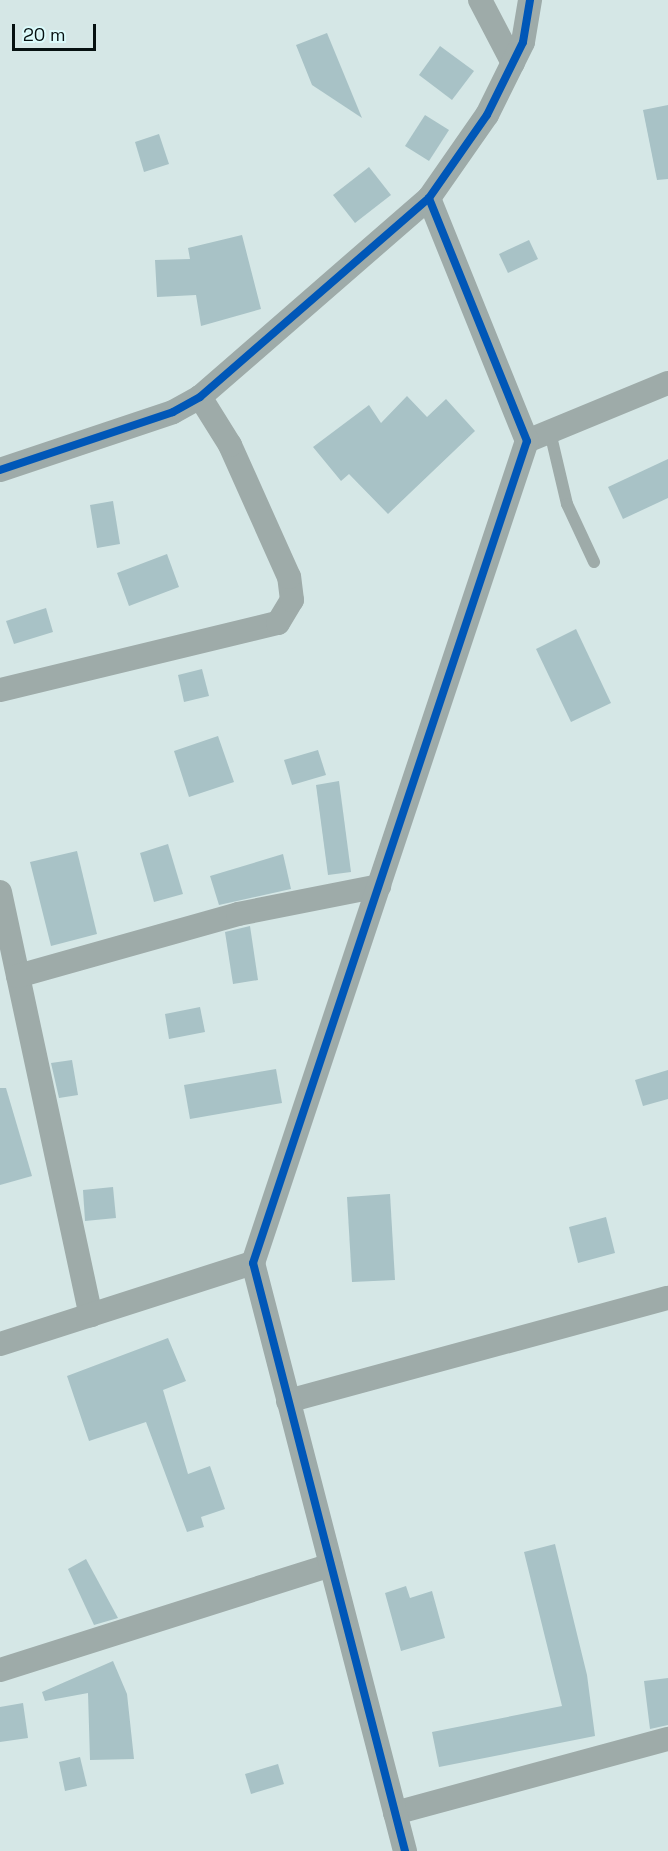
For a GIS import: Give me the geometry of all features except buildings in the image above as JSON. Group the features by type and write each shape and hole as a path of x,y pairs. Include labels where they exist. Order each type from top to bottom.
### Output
{"street":[{"path":"480,0 513,63"},
{"path":"0,470 173,412 200,397 429,198 487,115 523,42 530,0"},
{"path":"405,1851 253,1263 528,441 429,198"},
{"path":"528,441 668,383"},
{"path":"0,690 278,622 292,600 289,577 230,445 200,397"},
{"path":"18,976 238,914 379,886"},
{"path":"0,892 91,1315"},
{"path":"0,1344 253,1263"},
{"path":"288,1401 668,1298"},
{"path":"0,1670 331,1565"},
{"path":"395,1813 668,1739"}],"lane":[{"path":"550,432 567,504 594,562"}],"cycle path":[{"path":"0,470 173,412 200,397 429,198 487,115 523,42 530,0"},
{"path":"405,1851 253,1263 527,441 429,198"}]}
